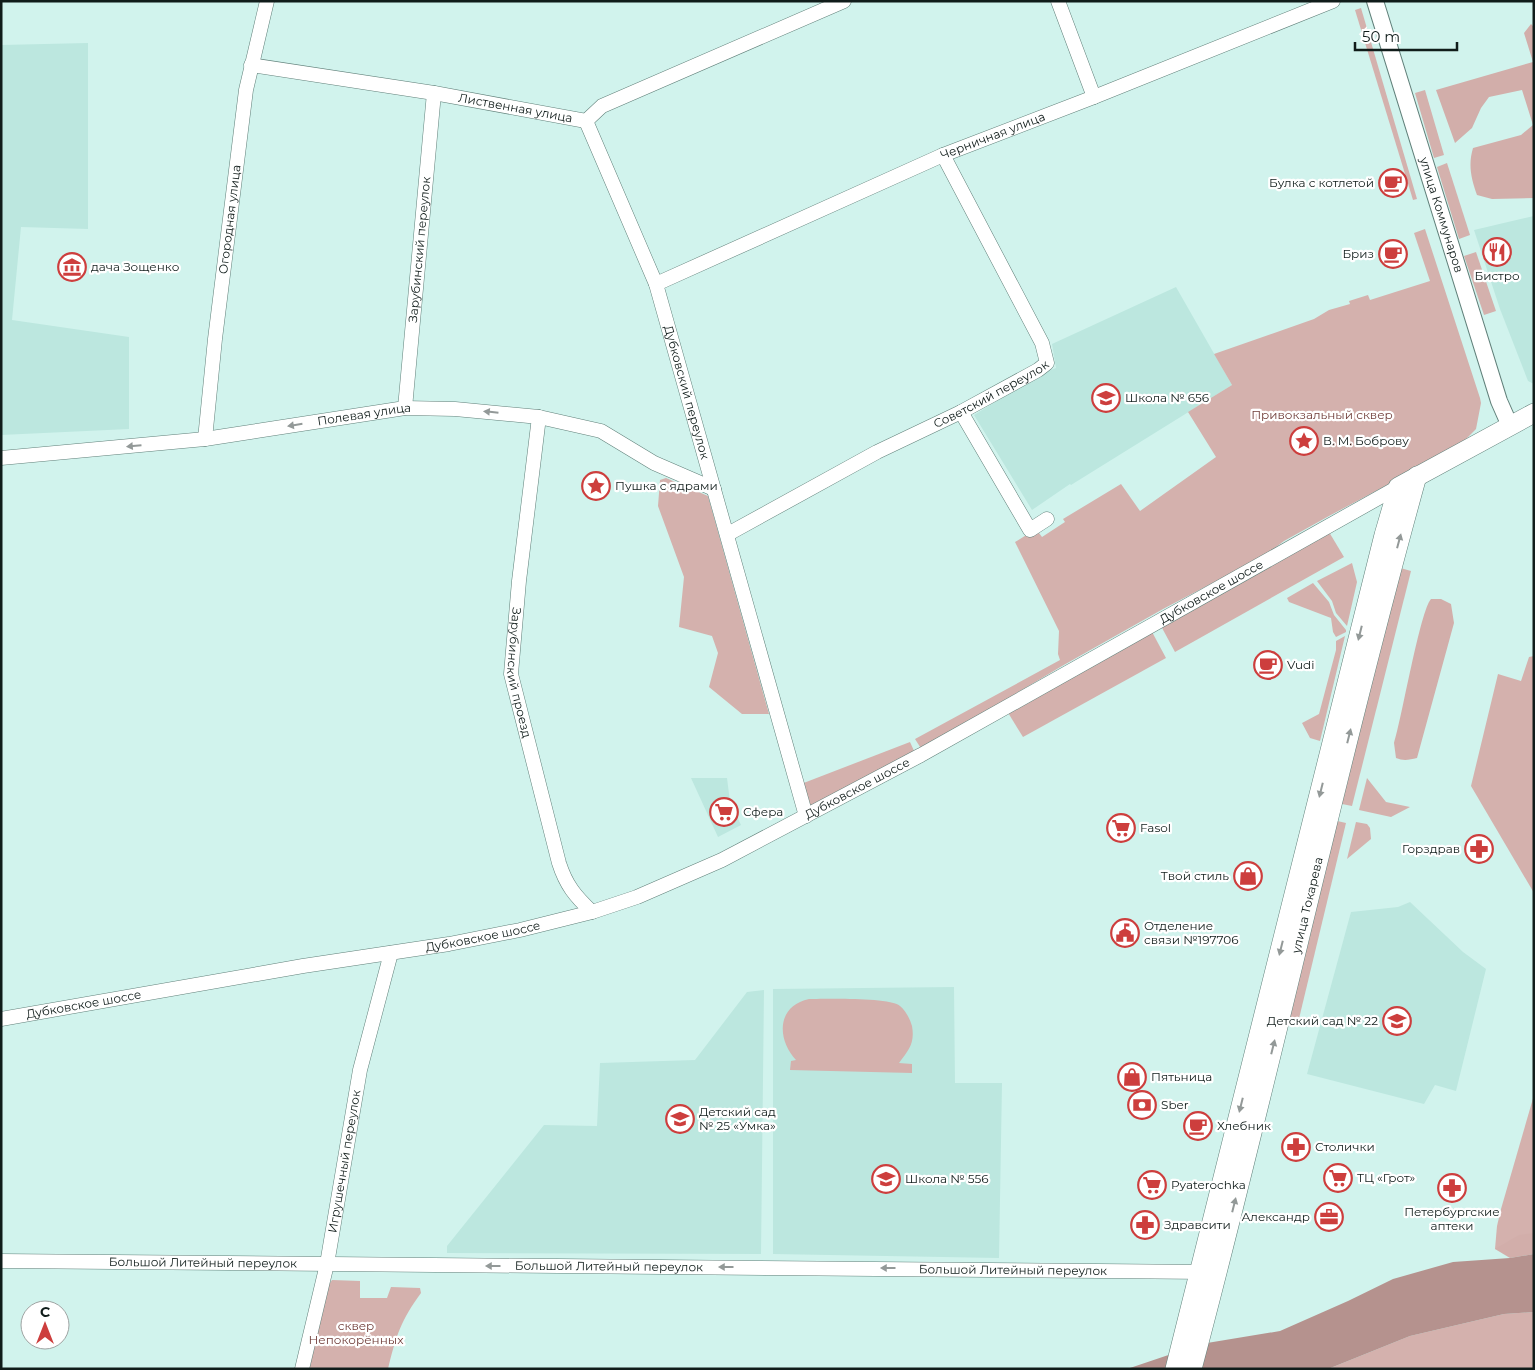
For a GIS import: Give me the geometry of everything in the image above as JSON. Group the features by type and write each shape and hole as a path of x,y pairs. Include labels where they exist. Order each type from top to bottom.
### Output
{"main road":[{"name":"Дубковское шоссе","path":"1398,487 1534,413"},
{"name":"улица Токарева","path":"1208,1272 1417,476"},
{"name":"улица Токарева","path":"1192,1338 1384,535 1398,487"},
{"path":"1175,1369 1192,1338"},
{"path":"1192,1338 1192,1369"}],"street":[{"name":"Огородная улица","path":"205,440 216,329 246,90 267,1"},
{"name":"Лиственная улица","path":"251,65 434,93 586,121 602,106 844,1"},
{"path":"1058,1 1094,97"},
{"name":"Черничная улица","path":"656,284 943,155 1094,97 1333,1"},
{"name":"улица Коммунаров","path":"1375,1 1499,401 1510,426"},
{"name":"Зарубинский переулок","path":"405,408 434,93"},
{"name":"Дубковский переулок","path":"586,121 656,284 806,816"},
{"name":"Советский переулок","path":"728,534 872,455 961,412 1038,370 1047,363 1042,343 943,155"},
{"name":"Полевая улица","path":"1,458 205,440 405,408 455,409 539,417 602,431 654,463 714,489"},
{"path":"961,412 1030,530 1047,520"},
{"name":"Зарубинский проезд","path":"539,417 511,674 565,882 578,900 592,912"},
{"name":"Дубковское шоссе","path":"1,1019 520,930 592,912 637,897 722,860 921,755 1398,487"},
{"name":"Игрушечный переулок","path":"302,1369 327,1264 360,1070 391,953"},
{"name":"Большой Литейный переулок","path":"1,1261 1208,1272"}],"shaded area":[{"path":"1531,24 1534,27 1534,198 1492,199 1477,195 1471,172 1473,148 1521,135 1533,125 1522,90 1489,97 1481,108 1472,128 1455,143 1436,90 1533,62 1524,33"},
{"path":"88,43 88,229 21,227 12,320 129,337 129,429 1,435 1,45"},
{"path":"1534,216 1534,384 1528,381 1500,309 1474,230"},
{"name":"Школа № 656","path":"1176,287 1232,385 1070,484 1032,510 974,415 1041,374 1056,368 1052,344"},
{"path":"1431,599 1441,599 1451,604 1454,623 1417,758 1401,760 1396,758 1394,743 1422,623"},
{"path":"691,778 727,778 730,802 741,825 718,837"},
{"name":"Детский сад № 22","path":"1410,902 1463,952 1486,969 1456,1091 1435,1085 1424,1104 1307,1074 1351,912 1398,907"},
{"name":"Школа № 556","path":"954,987 955,1083 1002,1083 999,1258 773,1254 773,989"},
{"name":"Детский сад № 25 «Умка»","path":"764,990 761,1254 447,1253 447,1246 544,1125 597,1126 600,1063 695,1060 747,992"},
{"path":"1534,1233 1534,1254 1510,1258 1495,1249 1519,1235"},
{"path":"1534,1254 1534,1312 1504,1314 1410,1336 1328,1369 1127,1369 1201,1344 1280,1331 1393,1279 1453,1262 1510,1258"}],"green space":[{"path":"1361,8 1417,199 1413,200 1355,10"},
{"path":"1425,90 1444,155 1434,158 1415,93"},
{"path":"1447,163 1470,235 1459,239 1437,167"},
{"name":"Привокзальный сквер","path":"1425,229 1481,403 1476,429 1465,440 1466,443 1284,541 1264,556 1163,609 1062,666 922,750 915,739 1060,660 1058,654 1059,631 1015,542 1036,529 1042,537 1065,522 1063,519 1121,484 1140,511 1216,457 1188,412 1232,385 1214,354 1314,319 1329,310 1350,304 1349,301 1368,295 1370,300 1430,281 1414,233"},
{"path":"1476,252 1496,311 1484,315 1464,256"},
{"path":"666,478 708,496 769,714 742,714 709,687 718,653 712,636 679,627 684,577 658,506 660,480"},
{"path":"1329,532 1344,557 1175,652 1161,626"},
{"path":"1352,563 1357,582 1347,626 1336,613 1332,601 1317,581"},
{"path":"1397,567 1411,571 1352,806 1337,803"},
{"path":"1313,583 1329,602 1334,615 1346,632 1336,637 1333,632 1331,618 1289,602 1287,598"},
{"path":"1151,630 1166,658 1023,737 1007,711"},
{"path":"1345,636 1320,741 1310,738 1302,723 1319,714 1336,650 1336,641"},
{"path":"1534,656 1534,893 1471,786 1498,674 1521,681 1529,657"},
{"path":"910,742 915,753 810,810 801,784"},
{"path":"1367,778 1386,802 1410,807 1391,817 1359,810"},
{"path":"1333,820 1346,823 1297,1027 1283,1024"},
{"path":"1356,822 1367,824 1370,828 1371,839 1347,859"},
{"path":"809,999 884,1001 900,1006 910,1021 913,1037 908,1050 899,1063 912,1064 912,1073 790,1070 791,1061 796,1060 785,1043 783,1025 785,1016 798,1003"},
{"path":"1534,1095 1534,1254 1495,1249 1501,1209"},
{"name":"сквер Непокорённых","path":"332,1280 360,1281 360,1298 387,1298 391,1287 420,1288 421,1293 400,1329 388,1369 308,1369 326,1289"},
{"path":"1534,1312 1534,1369 1328,1369 1410,1336 1504,1314"}],"place":[{"name":"Булка с котлетой","path":"1393,183"},
{"name":"Бистро","path":"1497,252"},
{"name":"Бриз","path":"1393,254"},
{"name":"дача Зощенко","path":"72,267"},
{"name":"Школа № 656","path":"1106,398"},
{"name":"В. М. Боброву","path":"1304,441"},
{"name":"Пушка с ядрами","path":"596,486"},
{"name":"Vudi","path":"1268,665"},
{"name":"Сфера","path":"724,812"},
{"name":"Fasol","path":"1121,828"},
{"name":"Горздрав","path":"1479,849"},
{"name":"Твой стиль","path":"1248,876"},
{"name":"Отделение связи №197706","path":"1125,933"},
{"name":"Детский сад № 22","path":"1397,1021"},
{"name":"Пятьница","path":"1132,1077"},
{"name":"Sber","path":"1142,1105"},
{"name":"Детский сад № 25 «Умка»","path":"680,1119"},
{"name":"Хлебник","path":"1198,1126"},
{"name":"Столички","path":"1296,1147"},
{"name":"ТЦ «Грот»","path":"1338,1178"},
{"name":"Школа № 556","path":"886,1179"},
{"name":"Pyaterochka","path":"1152,1185"},
{"name":"Петербургские аптеки","path":"1452,1188"},
{"name":"Александр","path":"1329,1217"},
{"name":"Здравсити","path":"1145,1225"}]}
